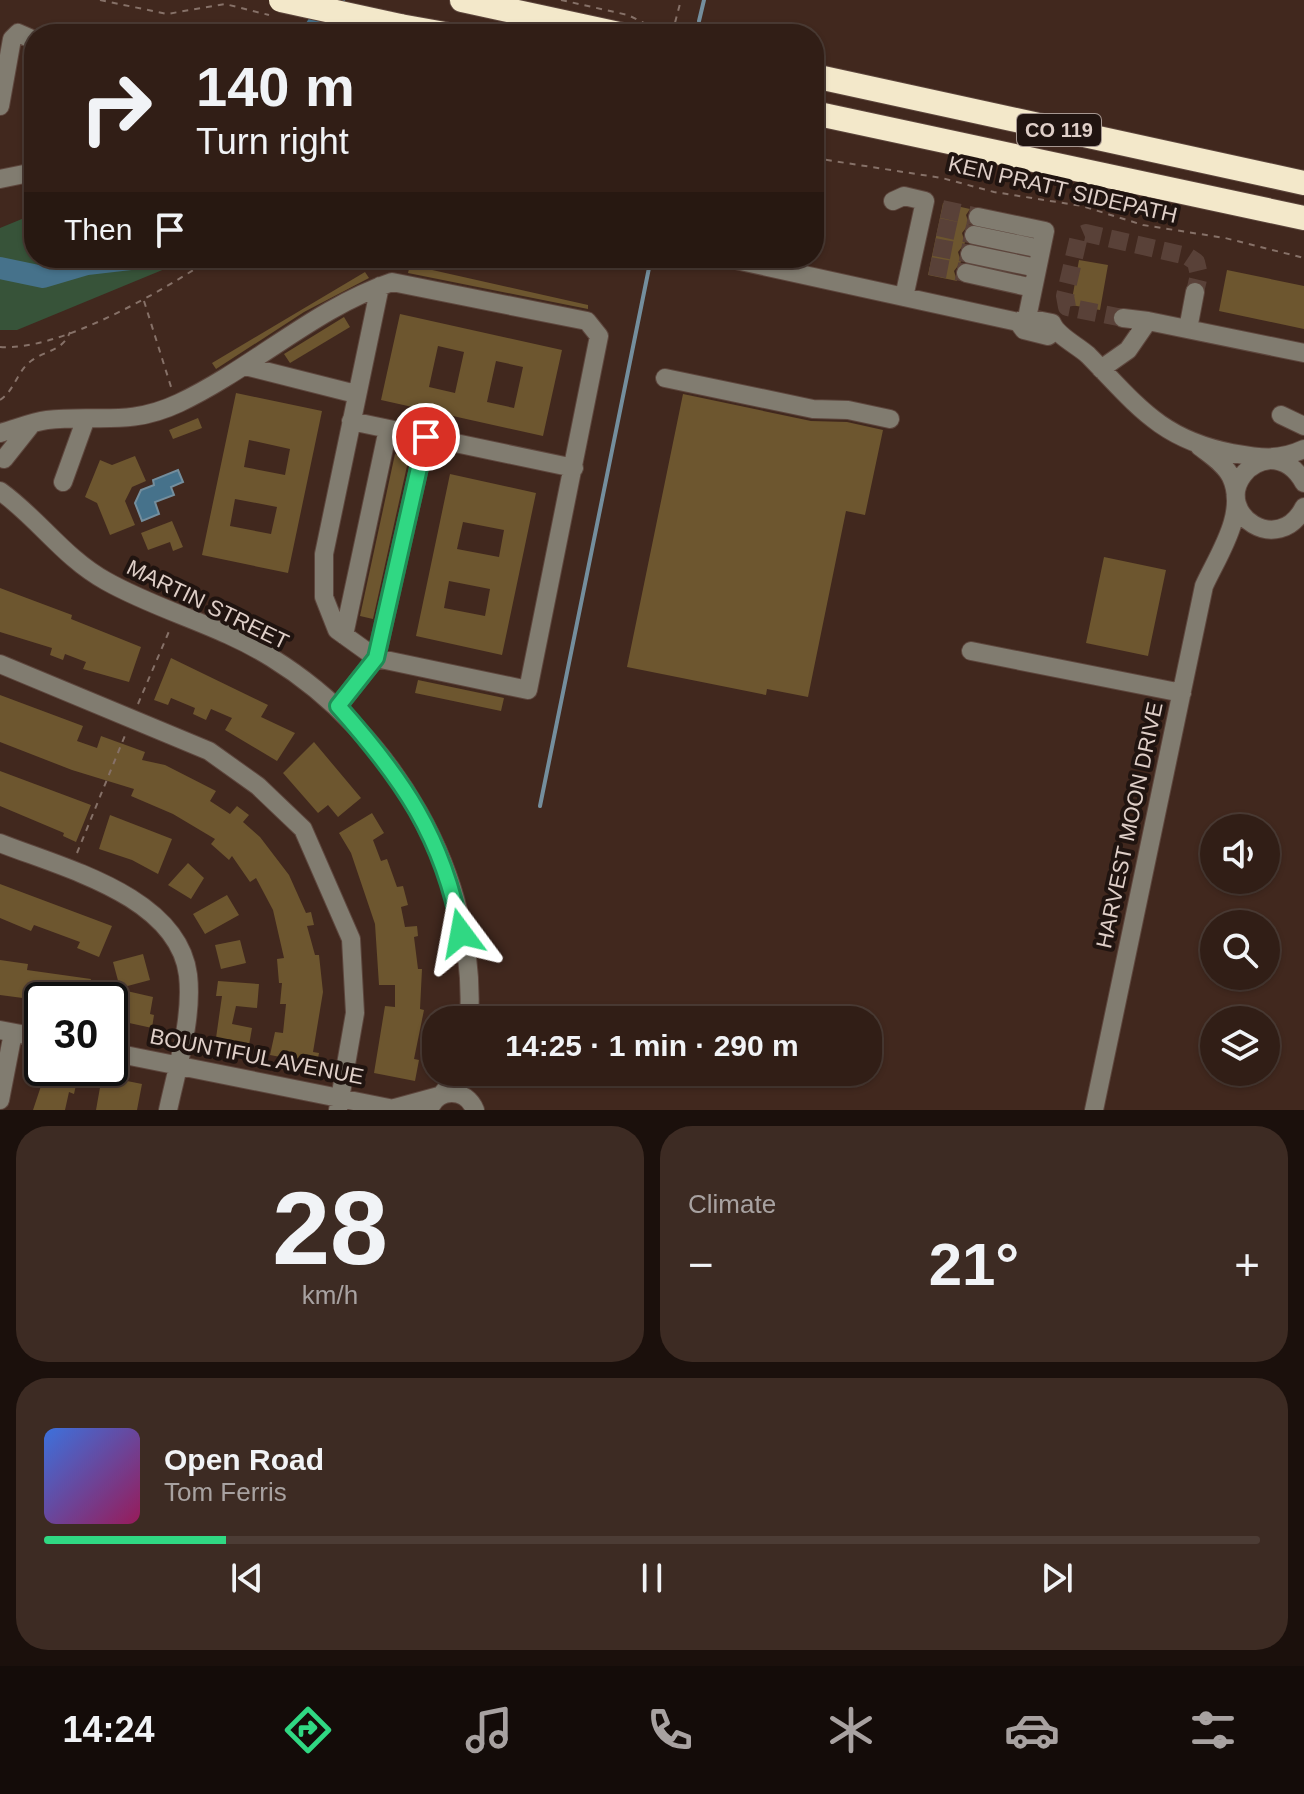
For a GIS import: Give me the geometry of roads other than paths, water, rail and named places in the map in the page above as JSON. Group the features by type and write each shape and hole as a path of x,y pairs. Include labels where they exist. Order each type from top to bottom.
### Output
{"highway":[{"path":"462,0 573,24"},
{"path":"276,8 386,24"},
{"name":"CO 119","path":"824,78 1304,183"},
{"name":"CO 119","path":"824,116 1304,218"}],"street":[{"path":"0,106 12,39 18,33 24,36"},
{"path":"0,179 24,174"},
{"path":"893,201 904,196 930,213 923,254 904,297"},
{"path":"976,226 1041,249 1022,320 1024,330 1048,336 1055,331 1076,343 1155,422 1199,446 1224,467 1232,478 1243,516 1259,528 1281,529 1292,524 1304,507"},
{"path":"970,254 1037,268"},
{"path":"772,268 1022,320"},
{"path":"966,273 1033,288"},
{"path":"0,433 48,420 122,420 178,404 245,366 327,313 380,286 402,282 587,321 599,336 528,690 376,658 337,630 324,597 324,554 380,286"},
{"path":"1188,329 1195,292"},
{"path":"1123,318 1304,353"},
{"path":"1101,369 1128,350 1148,321"},
{"path":"245,366 356,394"},
{"path":"665,378 813,409 848,410 890,419"},
{"path":"1281,415 1304,426"},
{"path":"63,482 85,421"},
{"path":"351,421 574,468"},
{"path":"2,459 31,425"},
{"path":"344,635 388,429"},
{"path":"338,706 376,658 426,437"},
{"path":"1199,446 1291,467 1304,483"},
{"path":"1236,497 1245,472 1304,449"},
{"name":"MARTIN STREET","path":"2,459 7,496 65,553 106,581 272,658 338,706 392,767 422,817 442,862 457,909 466,957 468,1006"},
{"name":"HARVEST MOON DRIVE","path":"1094,1110 1204,586 1222,553 1236,497"},
{"name":"HARVEST MOON DRIVE","path":"1222,553 1259,528"},
{"path":"971,651 1182,693"},
{"path":"0,664 209,751 258,786 303,829 351,939 355,1013 339,1104"},
{"path":"0,843 131,897 167,927 188,974 187,1011 168,1110"},
{"path":"0,1100 6,1031"},
{"name":"BOUNTIFUL AVENUE","path":"128,1055 339,1104 397,1109 437,1100"},
{"path":"437,1100 451,1092 471,1104"}],"water":[{"path":"178,470 183,482 171,487 174,495 155,502 159,514 142,521 135,503 141,490 154,485 153,480"}],"waterway":[{"path":"318,24 334,0"},
{"path":"699,21 704,0"},
{"path":"0,268 43,277 73,268"},
{"path":"540,806 649,268"}],"tunnel":[{"path":"942,209 978,217"},
{"path":"938,227 974,235"},
{"path":"1123,318 1067,307 1065,296 1079,236 1086,233 1187,256 1196,262 1199,275 1195,292"},
{"path":"934,247 970,254"},
{"path":"930,266 966,273"}]}
